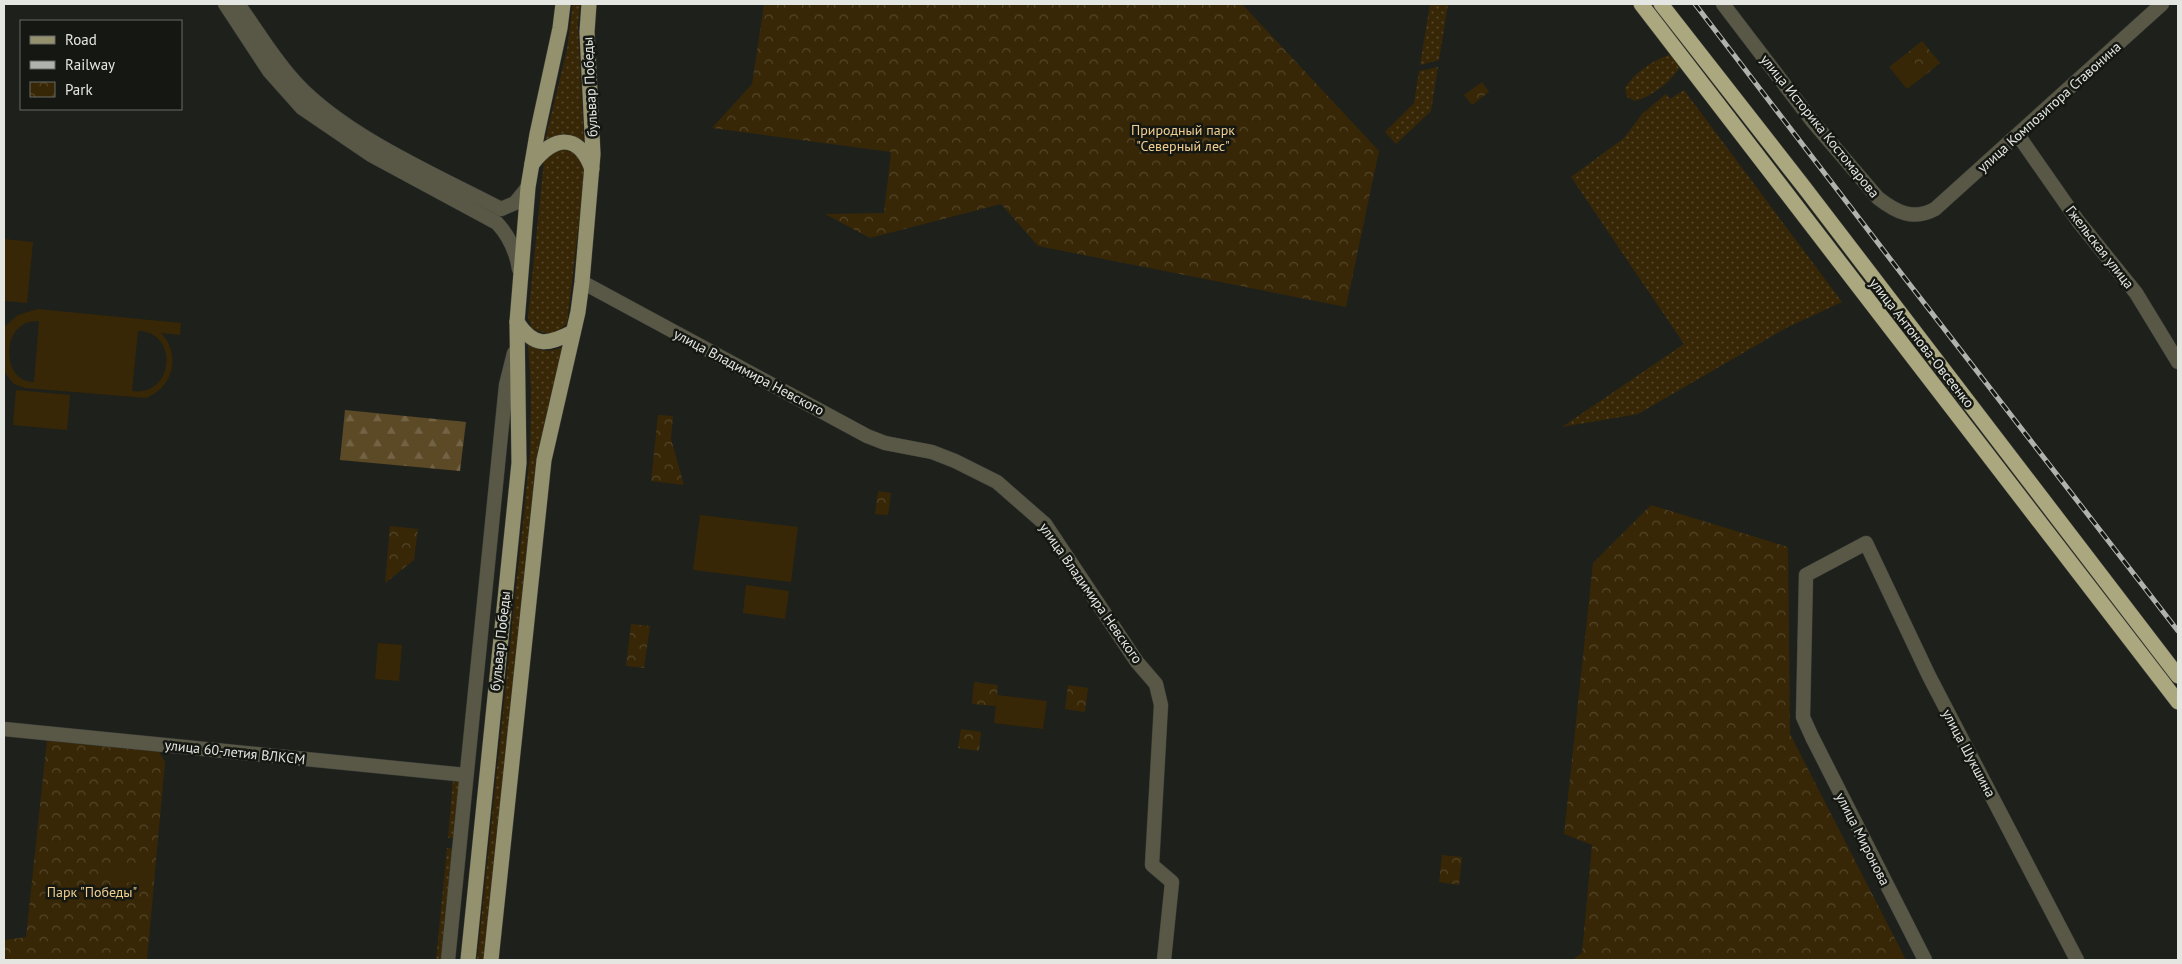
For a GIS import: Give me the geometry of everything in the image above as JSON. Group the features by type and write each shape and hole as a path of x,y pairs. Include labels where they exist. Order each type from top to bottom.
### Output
{"highway":[{"name":"улица Антонова-Овсеенко","path":"1641,4 2178,702"},
{"name":"улица Антонова-Овсеенко","path":"1661,4 1804,187 2178,676"},
{"path":"2056,544 2061,545 2066,542 2068,532"}],"main road":[{"name":"бульвар Победы","path":"468,960 519,464 516,345 528,187 560,28 563,4"},
{"name":"бульвар Победы","path":"491,960 544,460 578,312 582,282 592,170 592,124 587,32 589,4"},
{"name":"бульвар Победы","path":"531,165 544,150 561,142 579,148 586,154 592,170"},
{"path":"517,322 524,333 532,339 543,342 558,340 573,332"}],"street":[{"path":"225,4 269,71 302,108 371,155 497,223 510,240 517,256 520,275"},
{"path":"238,4 282,67 297,84 315,100 361,134 501,209 516,203 528,187"},
{"name":"улица Историка Костомарова","path":"1723,4 1813,122 1878,198 1890,207 1912,216 1928,213 1935,209"},
{"name":"улица Композитора Ставонина","path":"1935,209 2162,4"},
{"name":"Гжельская улица","path":"2018,135 2078,221 2136,293 2178,362"},
{"name":"улица Владимира Невского","path":"582,282 867,436 885,443 932,452 997,482 1045,524 1137,662 1150,674 1156,684 1161,705 1152,865 1172,882 1164,960"},
{"path":"448,960 506,385 516,345"},
{"name":"улица Миронова","path":"1866,543 1806,575 1804,717 1812,737 1925,960"},
{"name":"улица Шукшина","path":"1866,543 1929,676 2077,960"},
{"name":"улица 60-летия ВЛКСМ","path":"4,730 466,775"}],"green space":[{"path":"573,4 580,4 578,26 584,144 575,138 565,135 556,136 545,141 567,49"},
{"name":"Природный парк \"Северный лес\"","path":"764,4 1242,4 1379,151 1346,307 1038,246 1001,204 870,238 825,214 884,213 891,152 712,128 752,84"},
{"path":"1430,4 1448,4 1439,60 1420,65"},
{"path":"1922,41 1940,63 1924,76 1907,53"},
{"path":"1907,53 1924,76 1907,89 1889,67"},
{"path":"1669,55 1677,60 1679,68 1671,78 1660,88 1641,99 1635,101 1627,97 1625,88 1638,73 1650,64"},
{"path":"1438,67 1431,111 1396,144 1385,132 1414,103 1419,71"},
{"path":"1482,82 1489,92 1472,105 1464,95"},
{"path":"1684,90 1842,302 1786,328 1638,414 1562,427 1684,344 1571,177 1624,138 1642,114 1666,94 1670,99"},
{"path":"563,149 572,152 578,157 585,172 567,323 555,332 546,333 532,328 528,317 544,161 552,152"},
{"path":"4,239 33,242 27,303 4,301"},
{"path":"38,309 181,323 180,335 161,333 171,350 172,369 163,386 156,393 146,398 25,388 14,384 4,372 4,327 18,315","holes":["39,321 34,382 23,379 15,372 10,362 9,351 11,339 17,330 26,323","138,331 151,334 160,341 165,352 166,363 164,375 157,384 146,390 132,391"]},
{"path":"528,343 545,351 562,347 536,459 484,960 477,960 530,455 531,391"},
{"path":"16,390 70,395 67,430 13,425"},
{"path":"345,410 466,422 460,471 340,460"},
{"path":"658,415 673,416 671,439 684,485 651,481"},
{"path":"878,491 891,493 888,515 875,514"},
{"path":"1651,505 1788,547 1790,734 1906,960 1572,960 1582,953 1592,845 1564,834 1593,563"},
{"path":"700,515 798,527 791,582 693,570"},
{"path":"390,526 418,529 414,560 385,583"},
{"path":"746,585 789,591 785,619 743,613"},
{"path":"631,624 650,626 644,668 626,666"},
{"path":"378,643 402,645 399,681 375,679"},
{"path":"974,682 998,685 996,706 972,704"},
{"path":"1068,685 1088,688 1085,712 1065,709"},
{"path":"997,695 1047,701 1043,729 994,723"},
{"path":"961,729 981,732 979,751 958,748"},
{"name":"Парк \"Победы\"","path":"47,740 158,750 165,762 147,960 4,960 4,940 26,937"},
{"path":"453,780 461,781 455,838 448,838"},
{"path":"447,848 455,849 444,960 436,960"},
{"path":"1442,855 1462,857 1459,885 1439,882"},
{"path":"111,863 151,866 150,882 110,883"}],"railway":[{"path":"1695,4 2178,631"}]}
